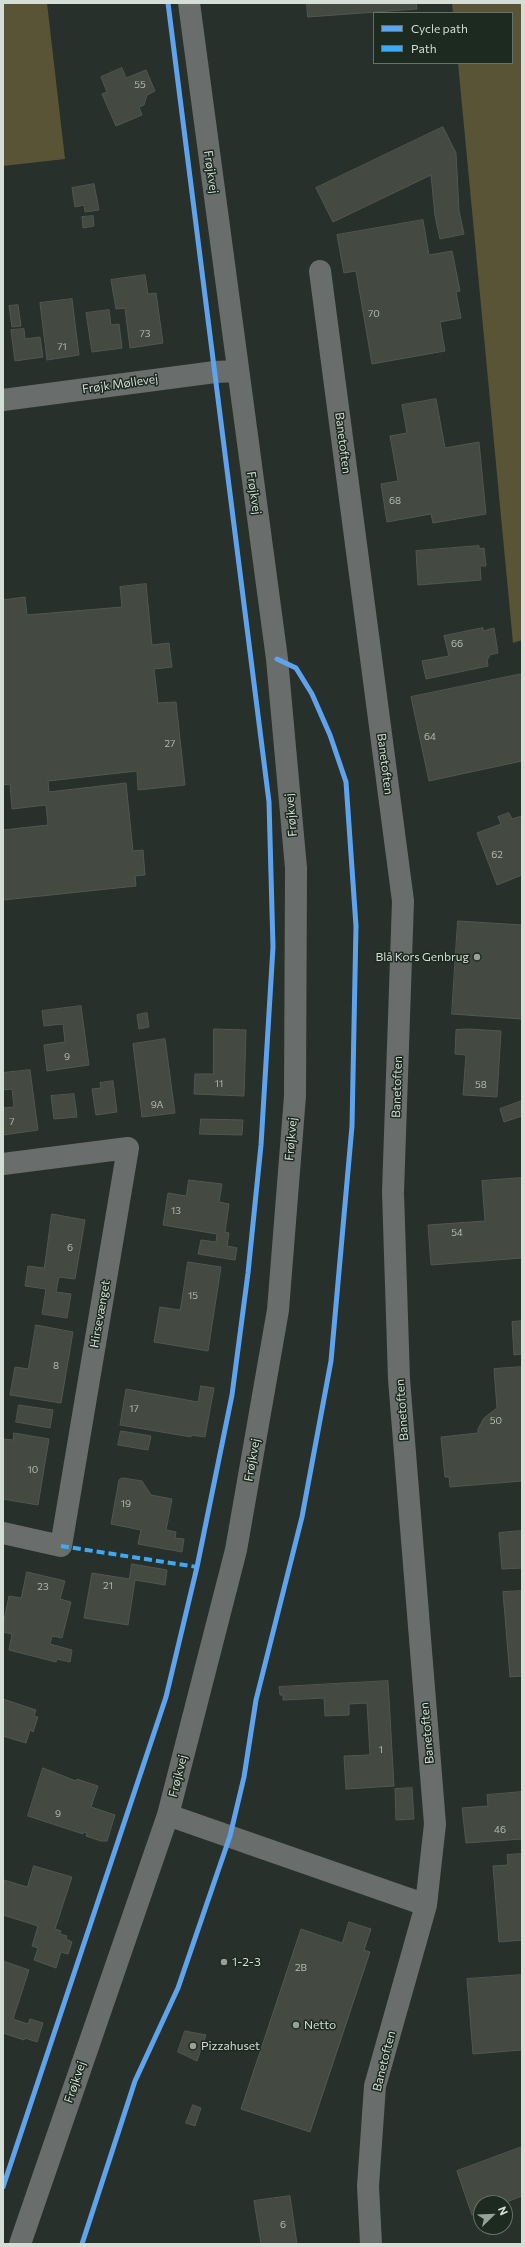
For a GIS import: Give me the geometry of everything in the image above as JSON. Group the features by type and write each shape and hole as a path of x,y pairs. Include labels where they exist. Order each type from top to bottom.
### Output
{"street":[{"name":"Frøjkvej","path":"20,2244 168,1815 238,1542 278,1310 295,1096 296,868 277,659 237,371 189,3"},
{"name":"Banetoften","path":"320,271 403,901 393,1192 399,1379 435,1824 426,1905 375,2086 368,2186 371,2244"},
{"name":"Frøjk Møllevej","path":"3,400 215,372 237,371"},
{"name":"Hirsevænget","path":"3,1164 128,1148 61,1546 3,1533"},
{"path":"168,1815 426,1905"}],"shaded area":[{"path":"3,3 47,3 65,159 3,166"},
{"path":"452,3 522,3 522,640 513,643 458,64 513,64 513,12 453,12"}],"building":[{"path":"307,3 416,3 417,9 373,12 308,17"},
{"path":"122,68 126,78 146,70 155,91 147,95 144,105 139,107 142,115 116,126 102,94 107,92 101,77"},
{"path":"443,127 456,153 459,211 464,234 440,239 435,216 431,175 333,222 316,188"},
{"path":"94,184 99,210 85,212 84,205 75,207 72,188"},
{"path":"93,216 94,226 83,228 82,217"},
{"path":"423,220 429,255 452,251 460,291 456,292 461,318 440,322 445,351 372,364 356,271 344,273 337,235"},
{"path":"145,275 148,294 156,293 163,343 130,348 125,308 116,309 111,280"},
{"path":"72,299 79,355 47,360 40,303"},
{"path":"18,305 21,326 12,327 9,306"},
{"path":"109,310 111,325 119,324 122,348 92,352 86,313"},
{"path":"24,329 25,339 40,337 43,357 15,361 11,330"},
{"path":"436,399 445,448 479,442 486,514 433,523 431,514 387,522 381,484 398,481 390,436 407,433 402,405"},
{"path":"479,546 479,549 484,548 486,566 480,566 481,580 418,585 416,551"},
{"path":"146,584 152,645 169,643 172,667 154,669 158,703 176,702 185,785 138,790 137,771 48,781 49,792 126,783 133,851 143,850 145,875 135,876 136,886 3,900 3,830 48,825 46,805 12,809 10,784 3,785 3,600 25,597 27,615 122,607 120,587"},
{"path":"483,628 483,631 494,628 498,653 489,655 489,658 487,658 488,666 426,679 422,661 449,656 444,636"},
{"path":"522,674 522,761 429,781 411,697"},
{"path":"509,813 512,819 522,816 522,875 497,885 477,833 501,824 498,817"},
{"path":"458,921 522,925 522,1019 452,1014"},
{"path":"81,1006 89,1065 47,1071 44,1045 65,1042 63,1024 44,1026 42,1011"},
{"path":"147,1013 149,1027 139,1029 137,1015"},
{"path":"214,1029 246,1030 244,1096 194,1094 195,1074 213,1074"},
{"path":"468,1029 501,1031 497,1097 463,1095 466,1055 455,1054 456,1030"},
{"path":"165,1039 175,1113 142,1117 133,1044"},
{"path":"30,1070 38,1130 3,1135 3,1108 14,1107 12,1089 3,1090 3,1073"},
{"path":"113,1081 117,1112 96,1115 92,1089 101,1088 100,1083"},
{"path":"74,1094 77,1117 54,1119 51,1096"},
{"path":"522,1101 522,1116 504,1122 500,1109"},
{"path":"201,1119 243,1120 242,1135 200,1134"},
{"path":"522,1178 522,1258 431,1265 428,1225 485,1221 482,1181"},
{"path":"189,1180 222,1184 219,1202 229,1204 225,1232 229,1233 227,1246 237,1248 235,1260 198,1254 201,1240 216,1242 217,1234 163,1225 168,1193 186,1196"},
{"path":"52,1214 85,1220 75,1279 59,1277 56,1292 71,1294 67,1318 42,1314 46,1289 25,1286 28,1266 44,1268"},
{"path":"188,1262 221,1267 208,1351 154,1342 160,1307 180,1310"},
{"path":"522,1321 522,1354 514,1355 512,1322"},
{"path":"36,1325 73,1332 61,1403 10,1395 15,1367 28,1369"},
{"path":"522,1367 522,1481 450,1487 449,1477 445,1477 441,1437 478,1433 478,1429 484,1418 497,1408 494,1369"},
{"path":"201,1386 214,1388 205,1437 191,1435 191,1437 120,1425 126,1389 198,1402"},
{"path":"19,1405 53,1410 50,1428 16,1422"},
{"path":"121,1431 151,1436 148,1450 118,1445"},
{"path":"14,1433 49,1439 38,1505 3,1499 3,1439 13,1440"},
{"path":"123,1478 142,1481 151,1495 172,1499 166,1530 176,1532 175,1538 184,1539 182,1552 138,1544 141,1530 111,1524 119,1480"},
{"path":"522,1531 522,1568 502,1569 499,1533"},
{"path":"132,1564 167,1570 165,1585 135,1580 128,1625 84,1618 92,1573 129,1579"},
{"path":"27,1572 65,1581 60,1599 71,1602 62,1638 52,1636 50,1644 72,1650 70,1662 57,1659 56,1662 9,1650 12,1634 3,1632 3,1625 9,1596 21,1598"},
{"path":"522,1591 522,1676 510,1677 503,1592"},
{"path":"388,1681 394,1786 346,1789 344,1756 370,1755 367,1703 349,1704 349,1715 325,1716 324,1698 283,1700 283,1695 280,1695 279,1687"},
{"path":"3,1699 36,1710 34,1716 38,1717 33,1732 30,1730 26,1743 3,1736"},
{"path":"43,1768 76,1781 77,1779 98,1786 91,1807 115,1815 107,1841 101,1841 86,1836 87,1833 83,1832 83,1834 28,1816"},
{"path":"412,1788 414,1819 396,1820 395,1789"},
{"path":"522,1792 522,1839 466,1843 462,1808 488,1806 487,1795"},
{"path":"522,1854 522,1940 499,1942 493,1866 508,1865 507,1855"},
{"path":"34,1866 72,1877 55,1929 61,1931 60,1934 67,1936 66,1939 72,1942 68,1954 61,1952 56,1968 34,1960 38,1948 32,1946 38,1926 3,1915 4,1880 27,1887"},
{"path":"349,1922 371,1929 364,1950 370,1952 310,2132 241,2109 301,1929 342,1943"},
{"path":"3,1961 29,1970 13,2019 28,2024 30,2019 43,2023 37,2042 25,2038 24,2040 3,2033"},
{"path":"522,1975 522,2050 473,2054 467,1979"},
{"path":"185,2031 206,2035 197,2061 178,2052"},
{"path":"193,2105 201,2108 195,2126 186,2123"},
{"path":"522,2147 522,2196 513,2200 513,2195 473,2195 472,2215 457,2171"},
{"path":"290,2196 297,2244 261,2244 254,2201"}],"marked path":[{"path":"61,1546 197,1567"}],"cycle path":[{"path":"3,2187 166,1697 197,1567 232,1395 248,1273 261,1145 273,947 269,802 168,3"},
{"path":"82,2244 135,2081 178,1988 230,1836 244,1777 256,1700 302,1517 331,1361 352,1126 356,926 346,782 330,735 312,694 296,668 277,659"}],"place":[{"name":"Blå Kors Genbrug","path":"477,957"},
{"name":"1-2-3","path":"224,1962"},
{"name":"Netto","path":"296,2025"},
{"name":"Pizzahuset","path":"193,2046"}]}
